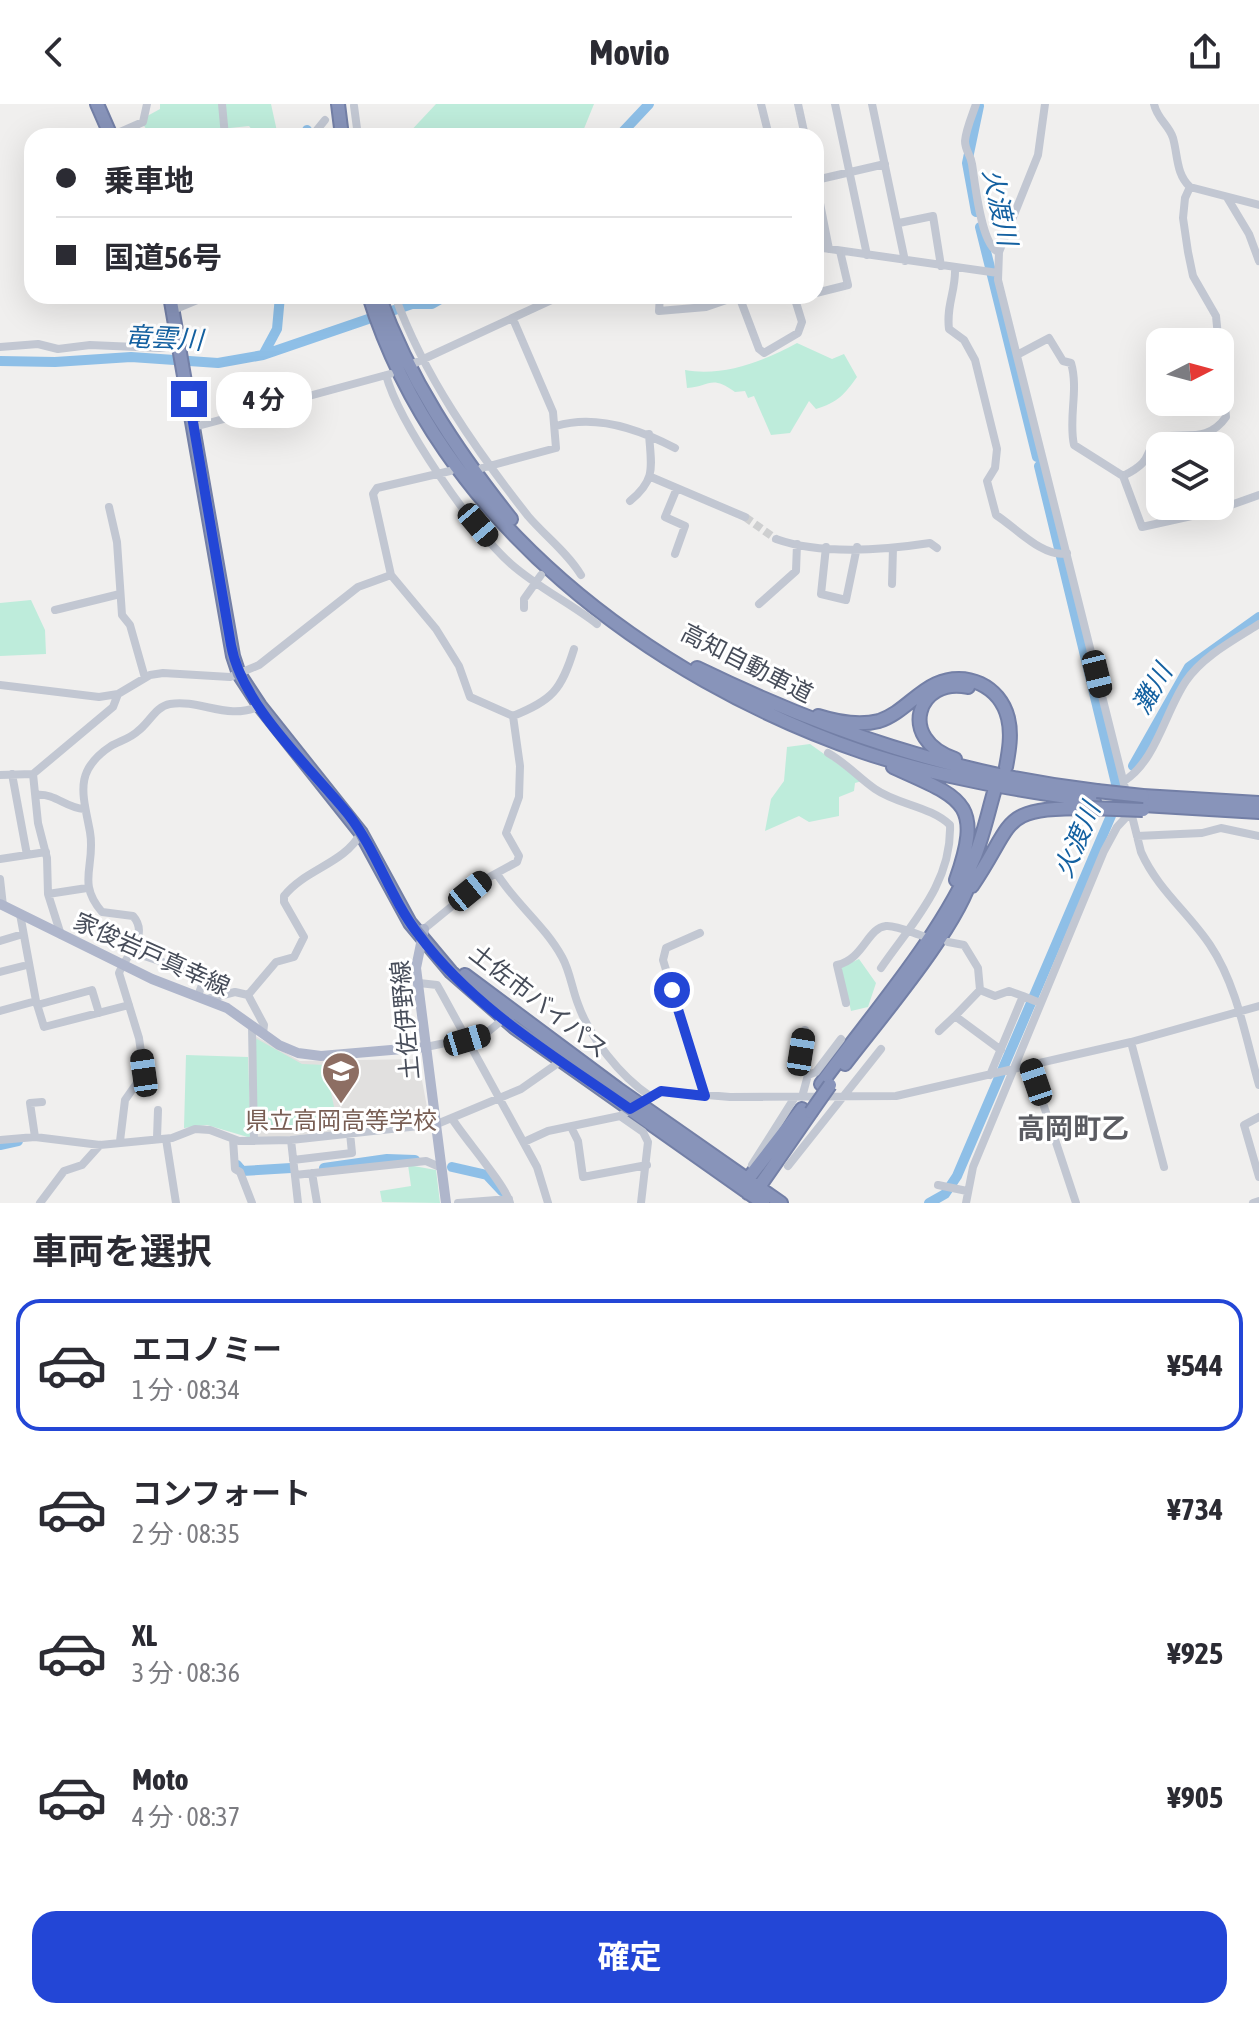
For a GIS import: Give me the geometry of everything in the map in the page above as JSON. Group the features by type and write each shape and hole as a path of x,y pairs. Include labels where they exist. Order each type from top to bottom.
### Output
{"highway":[{"path":"97,104 108,128"},
{"path":"337,128 339,106"},
{"path":"339,106 341,128"},
{"name":"土佐市バイパス","path":"172,304 231,645 239,674 260,706 361,833 422,934 507,1015 561,1061 760,1198"},
{"name":"高知自動車道","path":"376,304 413,395 466,477 509,530 554,573 627,630 693,675 804,729 865,752 959,777 1140,805 1259,803"},
{"name":"高知自動車道","path":"386,328 447,435 516,525 589,591 696,667 808,719 869,742 1006,771 1093,800"},
{"path":"696,667 827,719 863,723 882,720 932,685 947,679 973,680 992,691 1003,705 1010,733 1006,771"},
{"path":"961,686 982,693 999,712 1006,771 942,754 924,740 919,721 928,697 943,689 961,686"},
{"path":"865,752 941,790 965,809 969,823 968,846 949,902"},
{"path":"825,1084 933,930 976,854 998,792 968,892"},
{"path":"748,1179 803,1104 825,1084 942,933 1004,830 1020,816 1035,810 1093,800"},
{"path":"1140,805 1259,812"},
{"name":"土佐市バイパス","path":"507,1015 629,1110 748,1179 760,1198"},
{"path":"760,1198 803,1104"}],"main road":[{"name":"家俊岩戸真幸線","path":"2,905 122,966 203,997 298,1053 321,1056 426,1047"},
{"name":"土佐伊野線","path":"422,934 416,968 446,1203"}],"street":[{"path":"129,128 143,122 147,104"},
{"path":"222,104 224,128"},
{"path":"761,104 767,128"},
{"path":"798,104 803,128"},
{"path":"835,104 867,255"},
{"path":"872,104 905,261"},
{"path":"976,104 965,137 989,245 991,250 999,252"},
{"path":"1045,104 1038,155 993,273 1017,355 1062,554 1124,781 1140,805 1137,836 1161,889 1204,937 1222,964 1259,1085"},
{"path":"1154,104 1161,122 1172,136 1180,173 1190,187 1259,205"},
{"path":"339,106 354,105 357,128"},
{"path":"318,128 325,120"},
{"path":"824,179 885,164"},
{"path":"1123,476 1147,463 1154,442 1160,437 1200,437 1220,426 1226,417 1216,316 1193,276 1188,252 1183,218 1185,198 1190,187"},
{"path":"1228,198 1249,234 1259,261"},
{"path":"899,223 933,216 941,266"},
{"path":"824,223 829,249"},
{"path":"824,248 993,273"},
{"path":"824,291 848,285 840,251"},
{"path":"955,268 955,286 947,306 949,329 964,340 975,360 997,449 995,468 987,481 992,507 996,515 1062,554"},
{"path":"173,310 188,304"},
{"path":"398,304 419,361 487,468 560,556 571,558 581,575"},
{"path":"419,361 544,304"},
{"path":"659,304 659,311 715,304"},
{"path":"741,304 759,349 764,353 798,333 802,322 798,304"},
{"path":"513,319 556,426"},
{"path":"1017,355 1049,338 1063,361 1071,363 1076,403 1072,424 1074,445 1123,476 1142,527 1214,511 1259,495"},
{"path":"0,347 38,344 58,349 90,345 180,348"},
{"path":"194,427 390,374 400,413 439,473 511,564 539,578 597,624"},
{"path":"487,468 556,448 553,428 578,419 649,434 675,448"},
{"path":"630,501 644,490 651,477 649,434"},
{"path":"450,471 377,488 373,494 391,575 436,629 459,666 470,697 513,716 547,702 567,669 574,649"},
{"path":"651,477 745,517"},
{"path":"675,554 685,526 665,517 677,488"},
{"path":"109,507 117,542 122,615 130,625 145,678"},
{"path":"776,539 826,547 893,548 930,543 937,548"},
{"path":"759,604 796,571 797,544"},
{"path":"826,547 821,594 846,600 857,547"},
{"path":"892,584 893,548"},
{"path":"0,685 99,697 118,694 145,678 163,673 217,677 239,674 259,665 291,642 358,587 391,575"},
{"path":"524,608 524,599 539,578"},
{"path":"55,610 120,594"},
{"path":"1124,781 1144,762 1188,678 1219,651 1259,624"},
{"path":"0,775 33,774 113,707 118,694"},
{"path":"120,1141 125,1100 144,1073 139,1038 119,973 132,952 138,920 102,912 87,888 92,847 81,797 90,763 137,733 161,707 175,703 238,713 260,706"},
{"path":"422,934 484,880 517,862 519,856 506,833 519,797 520,766 513,716"},
{"path":"828,753 849,765 875,788 906,805 939,815 950,825 951,846 939,887 881,968"},
{"path":"12,774 27,855"},
{"path":"33,774 46,852 48,894 61,935"},
{"path":"36,795 53,795 66,806 84,809"},
{"path":"966,1203 963,1191 1039,1002 1117,827 1140,805"},
{"path":"1137,836 1202,833 1221,828 1259,836"},
{"path":"248,995 276,962 294,957 304,937 284,902 284,896 301,881 334,862 361,833"},
{"path":"0,859 46,852"},
{"path":"497,874 514,901 562,957 584,1018 606,1052 632,1083 650,1096"},
{"path":"0,879 2,905"},
{"path":"48,894 87,888"},
{"path":"20,914 36,1003 44,1027 129,1005"},
{"path":"846,1003 837,965 859,955 874,931 887,926 923,936"},
{"path":"700,933 666,948 663,960 705,1096"},
{"path":"0,941 23,934"},
{"path":"939,1031 980,990 978,968 964,945 948,942"},
{"path":"132,952 205,976 216,973"},
{"path":"0,972 23,966"},
{"path":"205,976 203,997 235,992 248,995 264,1025 263,1033"},
{"path":"419,983 437,985 537,1167 548,1203"},
{"path":"0,1011 92,990 99,1013"},
{"path":"980,990 995,996 1009,991 1039,1002"},
{"path":"992,1075 1025,996"},
{"path":"524,1142 548,1131 629,1110 650,1096 675,1090 705,1096 803,1104 843,1098 896,1096 1031,1067 1259,1006"},
{"path":"426,1047 484,1035 507,1015"},
{"path":"955,1016 1001,1050"},
{"path":"252,1026 254,1141"},
{"path":"752,1165 803,1104 808,1075 801,1052 805,1030"},
{"path":"808,1075 816,1072 841,1039"},
{"path":"1131,1042 1164,1167"},
{"path":"788,1166 881,1049"},
{"path":"0,1140 35,1137 100,1145 162,1138 195,1129 210,1130 233,1139 291,1140 437,1124 453,1120 500,1098 561,1061"},
{"path":"1031,1067 1076,1203"},
{"path":"35,1137 30,1103 42,1102"},
{"path":"158,1110 176,1203"},
{"path":"629,1110 648,1142 641,1203"},
{"path":"1259,1117 1244,1125 1259,1177"},
{"path":"453,1120 509,1201"},
{"path":"571,1127 578,1141 583,1177 647,1165"},
{"path":"350,1133 353,1161"},
{"path":"233,1139 235,1169 240,1172 252,1203"},
{"path":"291,1140 298,1203"},
{"path":"40,1203 64,1171 82,1165 100,1145"},
{"path":"293,1160 426,1161 442,1168"},
{"path":"295,1175 353,1161"},
{"path":"312,1173 317,1203"},
{"path":"938,1185 963,1191"},
{"path":"458,1203 509,1201"},
{"path":"1253,1203 1259,1201"}],"shaded area":[{"name":"県立高岡高等学校","path":"257,1037 300,1061 418,1059 430,1123 258,1139 254,1039"}],"green space":[{"path":"160,104 271,104 276,128 146,128 140,120 160,109"},
{"path":"436,104 594,104 584,128 414,128"},
{"path":"797,343 832,359 844,354 857,377 830,404 816,409 809,401 790,433 771,435 754,396 748,398 745,391 735,392 715,383 687,388 685,370 714,371 743,366"},
{"path":"31,600 45,630 46,654 0,656 0,603"},
{"path":"810,744 862,781 855,783 854,791 839,797 839,816 809,822 799,816 765,831 771,799 784,781 787,747"},
{"path":"859,959 876,983 868,1007 851,1011 841,967"},
{"path":"257,1039 302,1064 325,1065 338,1125 257,1128"},
{"path":"186,1055 248,1057 251,1138 207,1125 184,1128"},
{"path":"408,1165 436,1170 440,1203 382,1202 380,1191 411,1186"}],"waterway":[{"path":"626,128 649,104"},
{"name":"火渡川","path":"976,212 967,163 979,106"},
{"name":"火渡川","path":"980,227 1037,457"},
{"name":"竜雲川","path":"263,355 277,329 279,304"},
{"name":"竜雲川","path":"0,361 55,362 131,357 218,363 263,355 412,304"},
{"name":"竜雲川","path":"412,304 432,304"},
{"name":"火渡川","path":"1039,466 1119,796"},
{"name":"灘川","path":"1133,766 1189,667 1259,617"},
{"name":"火渡川","path":"929,1203 945,1194 957,1176 1122,790"},
{"path":"0,1145 18,1141"},
{"path":"324,1168 387,1159 415,1160"},
{"path":"237,1165 242,1171 291,1168"},
{"path":"452,1167 487,1175 502,1191"}],"tunnel":[{"path":"745,517 776,539"}],"place":[{"name":"県立高岡高等学校","path":"341,1105"}],"district":[{"name":"高岡町乙","path":"1073,1128"}],"route":[{"path":"189,399 233,656 239,674 260,706 350,817 396,902 421,938 473,994 538,1045 630,1109 661,1091 675,1090 705,1096 672,990"}]}
